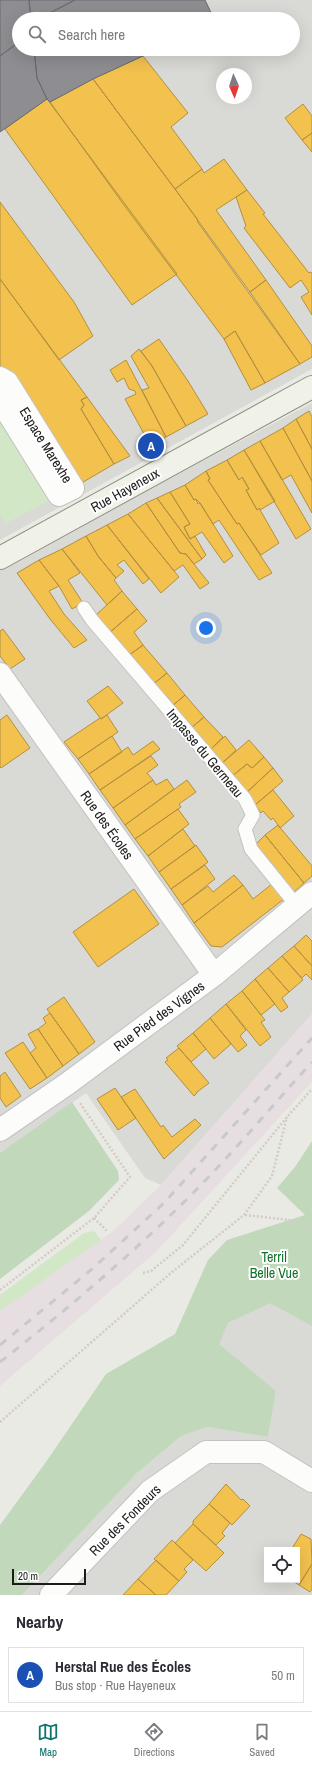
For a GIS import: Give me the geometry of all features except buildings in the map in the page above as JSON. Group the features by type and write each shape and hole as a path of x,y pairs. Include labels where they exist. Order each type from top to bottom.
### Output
{"street":[{"name":"Espace Marexhe","path":"0,378 7,382 73,488 59,495 0,400"},
{"name":"Rue Hayeneux","path":"0,558 310,394"},
{"name":"Rue des Écoles","path":"0,674 214,975"},
{"name":"Rue Pied des Vignes","path":"0,1130 67,1084 214,975 304,900"},
{"name":"Rue des Fondeurs","path":"51,1595 150,1491 206,1452 264,1452 312,1482"}],"lane":[{"name":"Impasse du Germeau","path":"84,608 92,620 245,799 253,815 245,829 251,849 304,900"}],"path":[{"path":"0,1290 94,1218 130,1177 67,1084"},
{"path":"144,1273 151,1272 183,1245 312,1089"},
{"path":"0,1422 166,1277 244,1214 272,1176 288,1117"},
{"path":"244,1214 289,1220 312,1229"},
{"path":"94,1218 107,1231"}],"shaded area":[{"path":"0,0 312,0 312,369 0,540"},
{"path":"312,403 312,1014 161,1185 145,1178 86,1093 0,1153 0,569"},
{"path":"312,1014 312,1082 157,1251 0,1386 0,1311 112,1232 161,1185"},
{"path":"270,1302 312,1326 312,1595 22,1595 137,1473 181,1436 207,1427 268,1437 276,1391 218,1344 228,1323"}],"green space":[{"path":"0,400 59,495 5,524 0,514"},
{"path":"72,1102 118,1171 119,1180 89,1211 0,1279 0,1153"},
{"name":"Terril Belle Vue","path":"312,1141 312,1326 270,1303 228,1323 219,1344 276,1391 268,1437 207,1427 181,1436 137,1473 22,1595 0,1595 0,1525 46,1462 106,1374 175,1334 208,1260 227,1240 305,1215 277,1188 295,1167"},
{"path":"94,1231 101,1240 0,1311 0,1295 84,1233"}],"railway":[{"path":"0,1345 92,1269 164,1203 312,1038"},
{"path":"0,1362 102,1278 175,1211 227,1157 312,1062"}],"place":[{"name":"Herstal Rue des Écoles","path":"151,446"}]}
